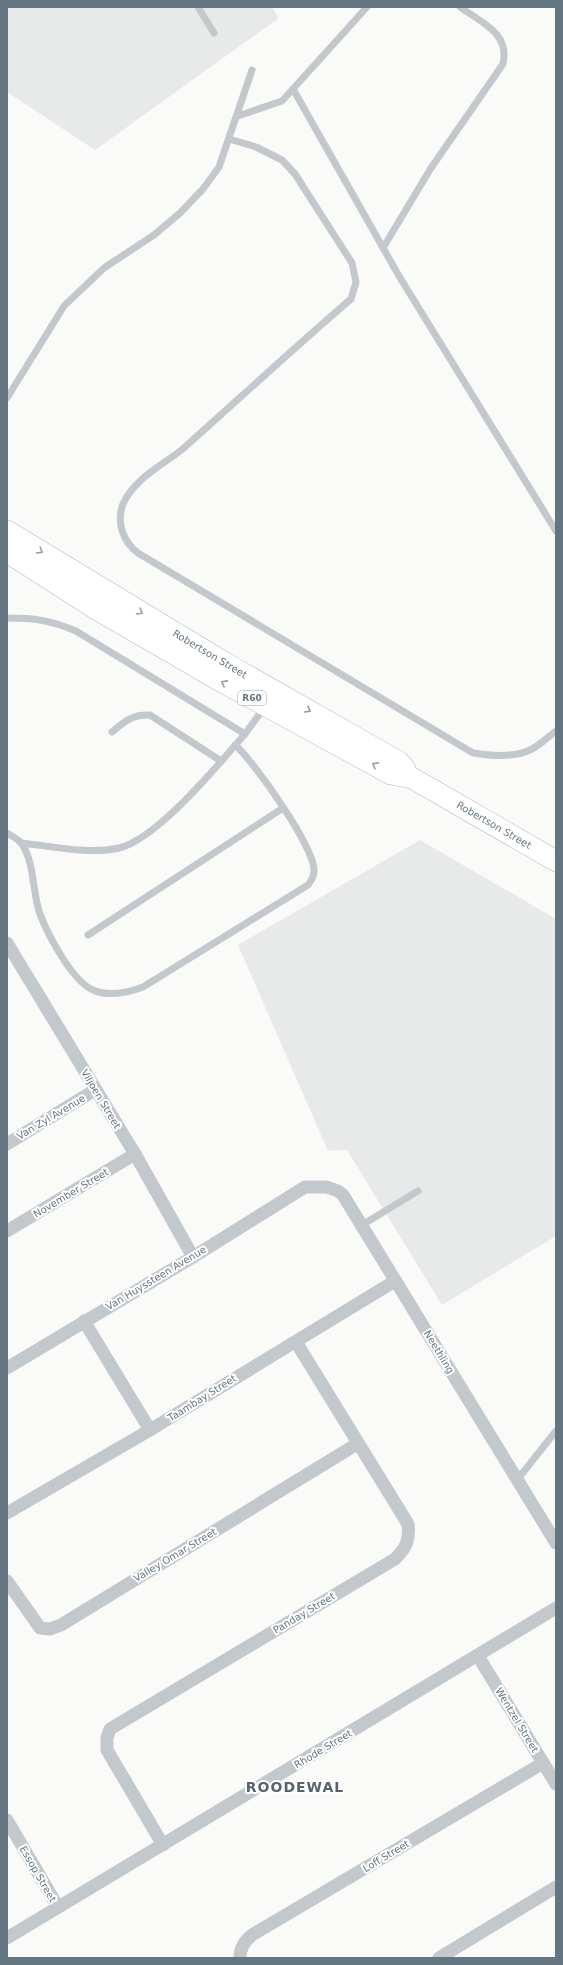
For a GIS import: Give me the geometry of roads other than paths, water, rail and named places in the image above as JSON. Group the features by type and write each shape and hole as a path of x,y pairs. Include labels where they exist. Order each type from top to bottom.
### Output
{"main road":[{"name":"Robertson Street","path":"7,531 225,664 270,698 391,774 412,778 556,860"},
{"name":"Robertson Street","path":"7,552 96,609 270,698"}],"street":[{"name":"Viljoen Street","path":"7,943 135,1154 193,1257"},
{"name":"Van Zyl Avenue","path":"7,1144 95,1090"},
{"name":"November Street","path":"7,1232 135,1154"},
{"name":"Van Huyssteen Avenue","path":"7,1368 193,1257 304,1187"},
{"name":"Neethling","path":"304,1187 327,1187 338,1191 343,1195 517,1480 551,1523 556,1544"},
{"name":"Taambay Street","path":"7,1513 150,1430 395,1281"},
{"path":"84,1321 150,1430"},
{"name":"Panday Street","path":"163,1845 107,1750 107,1738 110,1729 395,1559 405,1548 409,1536 408,1524 357,1444 296,1342"},
{"name":"Valley Omar Street","path":"7,1581 40,1628 50,1629 61,1625 357,1444"},
{"name":"Rhode Street","path":"7,1938 556,1608"},
{"name":"Wentzel Street","path":"478,1656 556,1784"},
{"name":"Loff Street","path":"240,1958 244,1941 252,1935 543,1763"},
{"name":"Essop Street","path":"7,1820 58,1907"},
{"path":"439,1958 556,1887"}],"lane":[{"path":"198,7 214,33"},
{"path":"238,116 282,101 367,7"},
{"path":"383,248 431,168 466,120 503,64 505,46 500,37 460,7"},
{"path":"7,398 64,306 104,268 154,235 180,213 203,189 219,167 238,116 252,70"},
{"path":"292,89 383,248 556,531"},
{"path":"229,139 256,147 282,160 295,174 352,263 356,282 351,299 256,381 183,448 150,472 133,490 124,504 122,512 121,527 124,537 130,547 144,557 237,613 356,681 473,753 497,756 530,750 556,731"},
{"path":"7,618 34,618 48,620 76,631 245,734"},
{"path":"7,833 21,843 81,850 119,848 139,839 162,823 221,761 245,734 270,698"},
{"path":"112,732 129,718 140,714 150,715 221,761"},
{"path":"21,843 32,871 40,913 52,940 81,982 93,990 108,993 126,993 143,987 308,885 314,871 313,862 307,847 283,808 254,764 235,745"},
{"path":"88,935 283,808"},
{"path":"362,1225 418,1191"},
{"path":"517,1480 556,1431"}],"district":[{"name":"ROODEWAL","path":"295,1787"}]}
